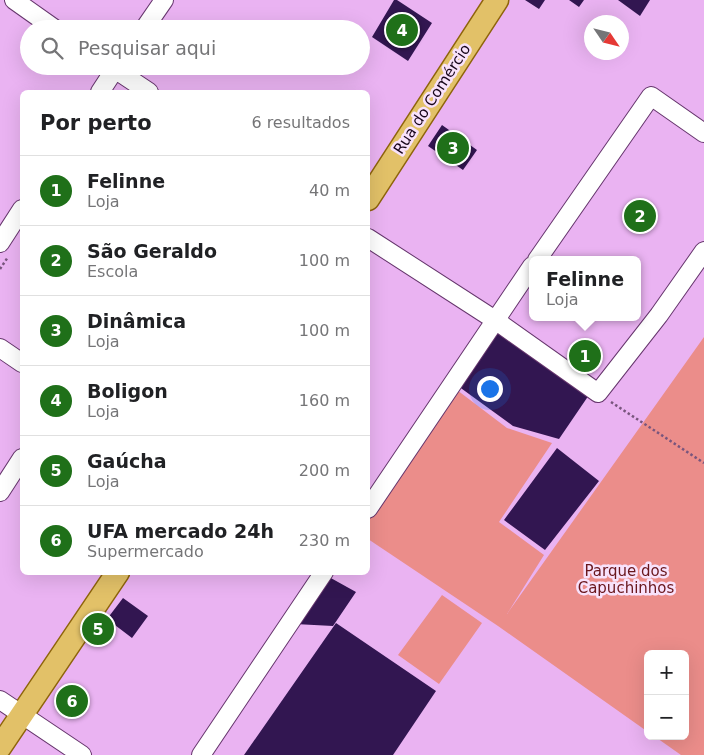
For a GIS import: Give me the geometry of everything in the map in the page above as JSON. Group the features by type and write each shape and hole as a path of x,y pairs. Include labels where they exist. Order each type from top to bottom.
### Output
{"main road":[{"name":"Rua do Comércio","path":"370,195 497,0"},
{"path":"0,747 116,575"}],"street":[{"path":"14,0 42,20"},
{"path":"150,20 164,0"},
{"path":"101,90 110,75"},
{"path":"125,75 146,90"},
{"path":"540,256 651,96 704,133"},
{"path":"0,244 20,213"},
{"path":"370,239 495,320 598,393 704,251"},
{"path":"370,506 529,270"},
{"path":"0,348 20,362"},
{"path":"0,492 20,461"},
{"path":"201,755 322,575"},
{"path":"0,700 82,755"}],"path":[{"path":"598,393 704,463"}],"green space":[{"name":"Parque dos Capuchinhos","path":"704,337 704,755 681,755 660,740 689,740 689,650 644,650 644,729 498,626 370,540 370,509 453,387 507,428 552,443 499,522 544,555 507,614"},
{"path":"442,595 482,623 439,684 398,655"}],"building":[{"path":"394,0 397,0 432,23 408,61 372,37"},
{"path":"525,0 545,0 539,9"},
{"path":"569,0 584,0 579,7"},
{"path":"618,0 650,0 640,16"},
{"path":"442,125 477,150 463,170 428,146"},
{"path":"498,327 591,392 559,439 513,426 458,386"},
{"path":"557,448 599,481 545,550 504,520"},
{"path":"329,577 356,592 333,626 295,624"},
{"path":"123,598 148,616 132,638 107,619"},
{"path":"336,623 436,691 393,755 244,755"}],"place":[{"name":"Boligon","path":"402,30"},
{"name":"Dinâmica","path":"453,148"},
{"name":"São Geraldo","path":"640,216"},
{"name":"Felinne","path":"585,356"},
{"name":"Gaúcha","path":"98,629"},
{"name":"UFA mercado 24h","path":"72,701"}]}
